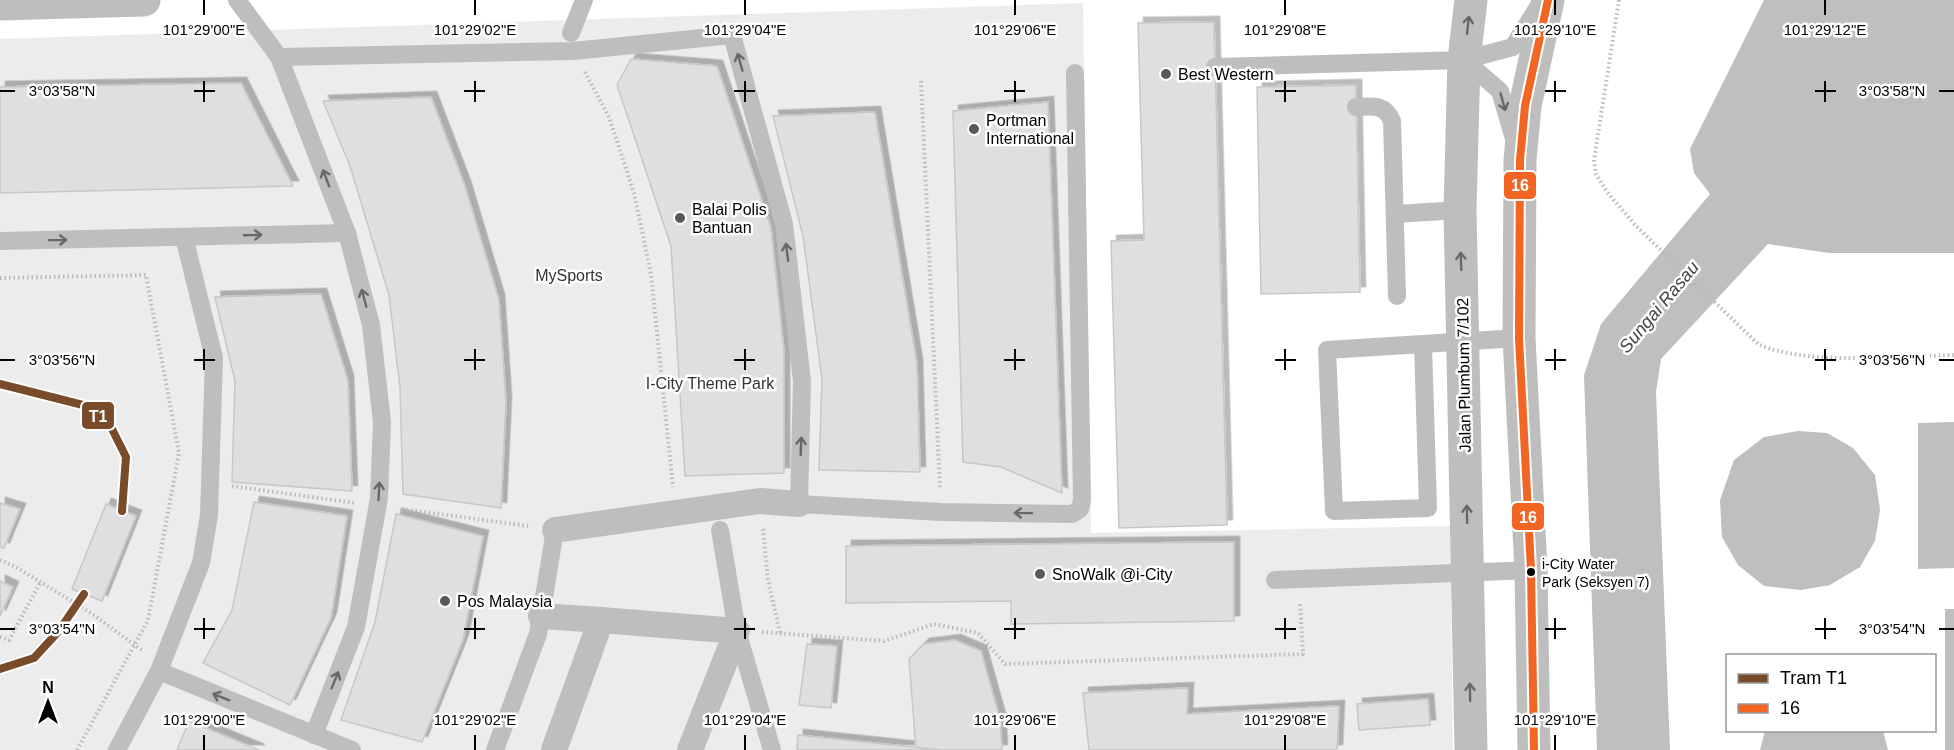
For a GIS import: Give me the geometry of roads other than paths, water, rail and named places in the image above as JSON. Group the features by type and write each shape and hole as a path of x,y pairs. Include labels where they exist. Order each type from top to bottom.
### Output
{"street":[{"path":"0,4 144,0"},
{"name":"Jalan Plumbum 7/102","path":"1471,0 1464,60 1460,210 1471,750"},
{"path":"1534,750 1531,570 1519,338 1520,160 1525,106 1548,0"},
{"path":"555,530 760,501 799,504"},
{"path":"541,615 737,630 690,750"},
{"path":"554,750 601,620"}],"lane":[{"path":"237,0 279,57 347,233 371,325 382,422 379,498 357,627 314,735"},
{"path":"572,42 584,0"},
{"path":"1215,66 1464,60 1513,47 1542,0"},
{"path":"279,57 732,35 784,224 802,381 799,504 941,513 1072,514 1080,509 1082,500 1075,73"},
{"path":"1464,60 1500,91 1520,160"},
{"path":"1356,107 1377,106 1388,111 1392,121 1397,296"},
{"path":"1395,214 1460,210"},
{"path":"0,241 347,233"},
{"path":"117,750 159,671 201,563 210,505 214,358 184,237"},
{"path":"1423,344 1428,508 1334,511 1327,350 1464,341 1519,338"},
{"path":"495,750 538,634 555,530"},
{"path":"720,530 737,630 772,750"},
{"path":"1275,580 1531,570"},
{"path":"159,671 352,750"}],"water":[{"name":"Sungai Rasau","path":"1764,0 1954,0 1954,253 1829,253 1768,244 1661,359 1656,392 1670,750 1597,750 1584,375 1601,324 1710,194 1694,173 1690,149"},
{"path":"1954,422 1954,568 1918,569 1918,423"},
{"path":"1798,431 1827,433 1853,448 1875,475 1880,510 1875,541 1860,567 1830,585 1801,590 1764,586 1738,565 1722,537 1720,500 1734,460 1764,437"},
{"path":"1945,609 1954,609 1954,750 1945,750"},
{"path":"1765,732 1883,732 1888,750 1760,750"}],"tram line":[{"name":"T1","path":"0,384 87,406 111,427 126,457 122,511"},
{"name":"T1","path":"0,669 34,658 58,632 84,594"}],"place":[{"name":"Best Western","path":"1166,74"},
{"name":"Portman International","path":"974,129"},
{"name":"Balai Polis Bantuan","path":"680,218"},
{"name":"i-City Water Park (Seksyen 7)","path":"1531,572"},
{"name":"SnoWalk @i-City","path":"1040,574"},
{"name":"Pos Malaysia","path":"445,601"}],"park label":[{"name":"MySports","path":"569,275"},
{"name":"I-City Theme Park","path":"710,383"}]}
